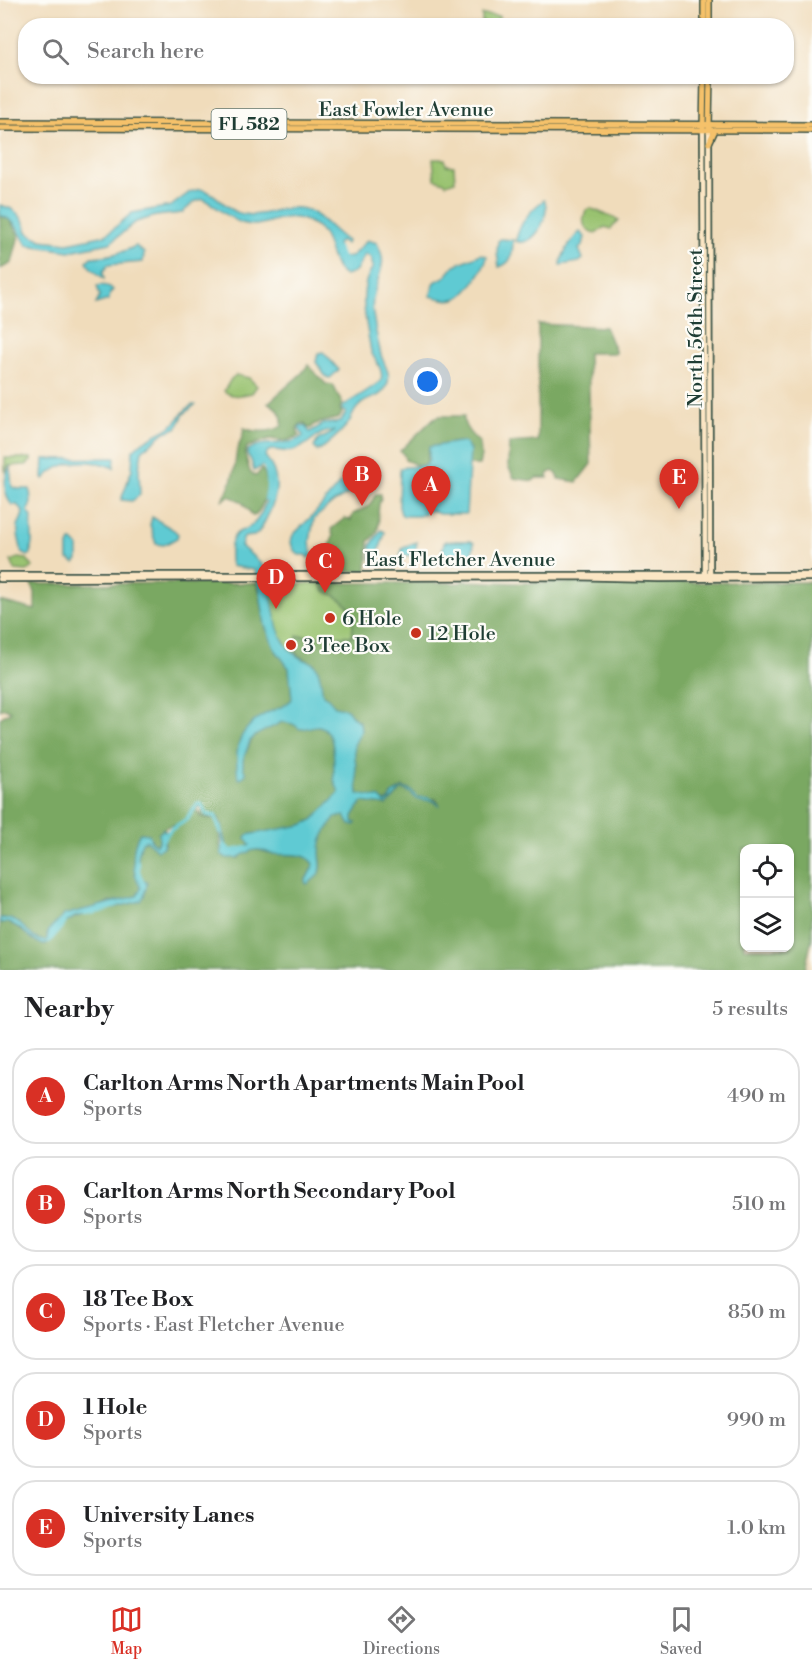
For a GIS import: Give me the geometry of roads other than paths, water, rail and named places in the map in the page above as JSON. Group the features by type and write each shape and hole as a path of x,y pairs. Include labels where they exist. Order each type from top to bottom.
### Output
{"main road":[{"path":"704,0 704,18"},
{"path":"709,0 709,18"},
{"path":"704,84 703,115 709,143"},
{"name":"North 56th Street","path":"707,577 707,500 704,480 706,127 709,84"},
{"name":"East Fowler Avenue","path":"0,122 647,125 812,130"},
{"name":"East Fowler Avenue","path":"0,128 690,130 723,124 812,125"},
{"path":"441,130 481,125"},
{"path":"618,130 647,125"},
{"path":"757,130 787,125"},
{"path":"780,130 808,128 812,125"},
{"name":"North 56th Street","path":"707,500 710,493 709,143"},
{"path":"704,480 709,482 710,493"},
{"name":"East Fletcher Avenue","path":"0,577 812,577"}],"water":[{"path":"200,189 211,193 234,211 248,215 294,208 312,212 347,241 346,244 341,241 337,244 341,258 351,257 367,240 377,243 382,257 372,307 381,355 388,373 387,385 378,396 359,406 349,423 329,443 317,451 314,447 318,440 334,431 320,434 295,450 268,451 265,456 275,475 276,485 273,504 258,533 244,537 241,546 264,568 268,577 277,625 287,646 297,656 311,662 316,667 323,695 335,706 347,709 360,723 361,731 354,745 358,794 380,798 385,803 390,800 392,794 403,788 412,791 417,797 433,799 440,806 433,801 416,799 411,793 402,789 387,805 362,802 353,816 355,825 350,825 345,816 335,817 321,843 321,870 307,884 305,882 314,864 306,857 273,854 260,850 250,851 237,858 227,858 221,854 222,824 228,848 232,851 242,850 250,845 246,838 247,835 302,825 313,820 339,793 334,779 332,741 325,729 319,726 300,729 293,724 282,722 256,735 250,741 243,760 246,774 238,778 238,748 244,732 257,719 292,699 289,668 274,648 265,625 254,570 231,566 230,550 236,534 257,520 268,496 268,471 264,465 254,471 247,454 248,450 255,446 296,440 303,436 299,428 301,425 310,432 323,424 340,422 346,413 342,410 343,406 381,380 381,370 371,351 365,313 364,293 368,275 373,267 371,258 365,254 356,271 345,276 335,264 324,236 314,225 293,218 251,225 242,223 203,199 194,202 182,213 156,216 136,222 110,243 70,251 27,245 14,223 0,215 0,205 10,208 21,217 27,232 41,240 68,243 106,235 132,213 171,206 190,192"},
{"path":"544,200 546,213 540,229 529,240 516,241 526,218"},
{"path":"580,232 585,237 579,249 583,259 579,262 561,265 568,247"},
{"path":"513,240 510,260 499,267 497,252 498,241"},
{"path":"136,246 144,253 143,262 108,265 103,272 104,279 90,267 87,261 91,257 114,254"},
{"path":"481,254 487,256 484,266 472,285 462,295 452,300 430,296 435,282 446,276 455,265"},
{"path":"102,285 113,290 109,300 96,304 100,296 97,286"},
{"path":"323,352 339,370 330,378 326,377 316,362 318,353"},
{"path":"192,405 195,405 184,414 177,428 165,432 142,451 139,468 140,495 132,501 121,500 132,469 133,450 174,424"},
{"path":"465,443 470,450 466,514 439,514 430,510 419,516 401,514 399,507 400,468 426,465 429,459 429,447"},
{"path":"115,458 114,468 96,463 77,462 59,467 44,479 43,477 44,459"},
{"path":"10,467 12,487 30,489 31,503 28,511 32,517 32,540 31,554 28,556 22,553 18,532 23,511 17,505 12,505 6,491 6,476"},
{"path":"340,483 350,493 334,502 314,519 310,541 312,556 308,558 307,555 299,555 292,546 293,535"},
{"path":"152,517 174,530 178,534 177,538 164,545 156,544 150,525"},
{"path":"381,530 385,532 376,559 371,559 371,545"},
{"path":"71,541 78,546 78,560 75,563 68,559 68,546"},
{"path":"446,541 471,541 474,543 472,556 447,558 442,552"},
{"path":"417,542 415,555 400,556 403,547"},
{"path":"162,828 166,832 163,847 157,850 146,840 140,847 138,873 141,883 145,881 147,883 141,901 75,917 59,927 49,942 44,945 12,924 0,923 0,918 16,921 34,937 45,941 51,928 64,915 137,896 141,888 133,861 137,839 140,833 149,834 151,841 156,845"}],"waterway":[{"path":"337,248 343,260 346,260"},
{"path":"263,463 268,480 266,499"},
{"path":"163,839 170,830 186,820 197,805 201,804 206,813 215,816 221,832"},
{"path":"224,845 231,851 247,848"},
{"path":"138,862 138,871 144,887"},
{"path":"85,914 105,910 118,904"},
{"path":"49,941 65,922"}],"place":[{"name":"Carlton Arms North Secondary Pool","path":"362,506"},
{"name":"University Lanes","path":"679,509"},
{"name":"Carlton Arms North Apartments Main Pool","path":"431,516"},
{"name":"18 Tee Box","path":"325,593"},
{"name":"1 Hole","path":"276,609"},
{"name":"6 Hole","path":"330,618"},
{"name":"12 Hole","path":"416,633"},
{"name":"3 Tee Box","path":"291,645"}]}
